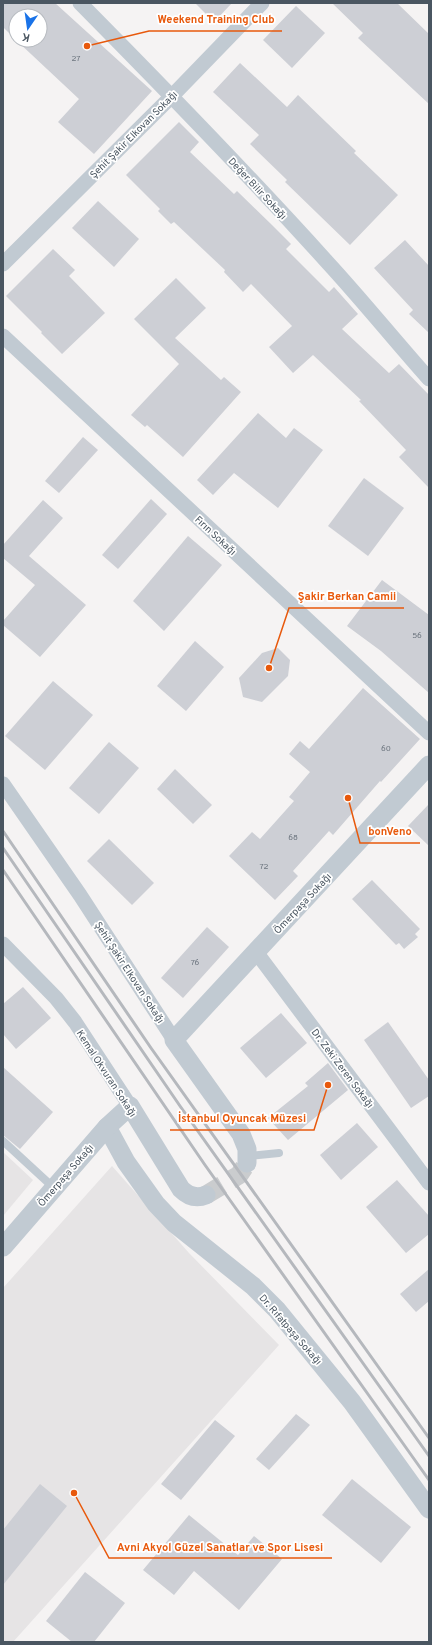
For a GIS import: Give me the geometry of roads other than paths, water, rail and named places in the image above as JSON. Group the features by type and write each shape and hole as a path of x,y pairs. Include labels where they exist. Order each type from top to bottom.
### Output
{"street":[{"name":"Değer Bilir Sokağı","path":"80,3 172,96 333,268 429,380"},
{"name":"Şehit Şakir Elkovan Sokağı","path":"3,264 172,96 262,3"},
{"name":"Fırın Sokağı","path":"3,336 429,733"},
{"name":"Ömerpaşa Sokağı","path":"174,1040 429,765"},
{"name":"Şehit Şakir Elkovan Sokağı","path":"3,784 76,890 174,1040 238,1129 246,1144 247,1160"},
{"name":"Kemal Okvuran Sokağı","path":"3,944 56,998 75,1022 130,1106 181,1189 192,1197 206,1195"},
{"name":"Dr. Zeki Zeren Sokağı","path":"256,952 429,1183"},
{"name":"Ömerpaşa Sokağı","path":"3,1247 107,1127 130,1106"},
{"name":"Dr. Rıfatpaşa Sokağı","path":"107,1127 126,1162 156,1204 174,1223 253,1286 277,1310 352,1402 429,1509"}],"lane":[{"path":"3,1141 54,1188"},
{"path":"247,1160 279,1153"}],"tunnel":[{"path":"206,1195 239,1175 247,1163"}],"railway":[{"path":"3,831 151,1048 429,1438"},
{"path":"3,848 180,1106 429,1456"},
{"path":"3,870 205,1165 429,1480"}],"place":[{"name":"Weekend Training Club","path":"87,46"},
{"name":"Şakir Berkan Camii","path":"269,668"},
{"name":"bonVeno","path":"348,798"},
{"name":"İstanbul Oyuncak Müzesi","path":"328,1085"},
{"name":"Avni Akyol Güzel Sanatlar ve Spor Lisesi","path":"74,1493"}]}
